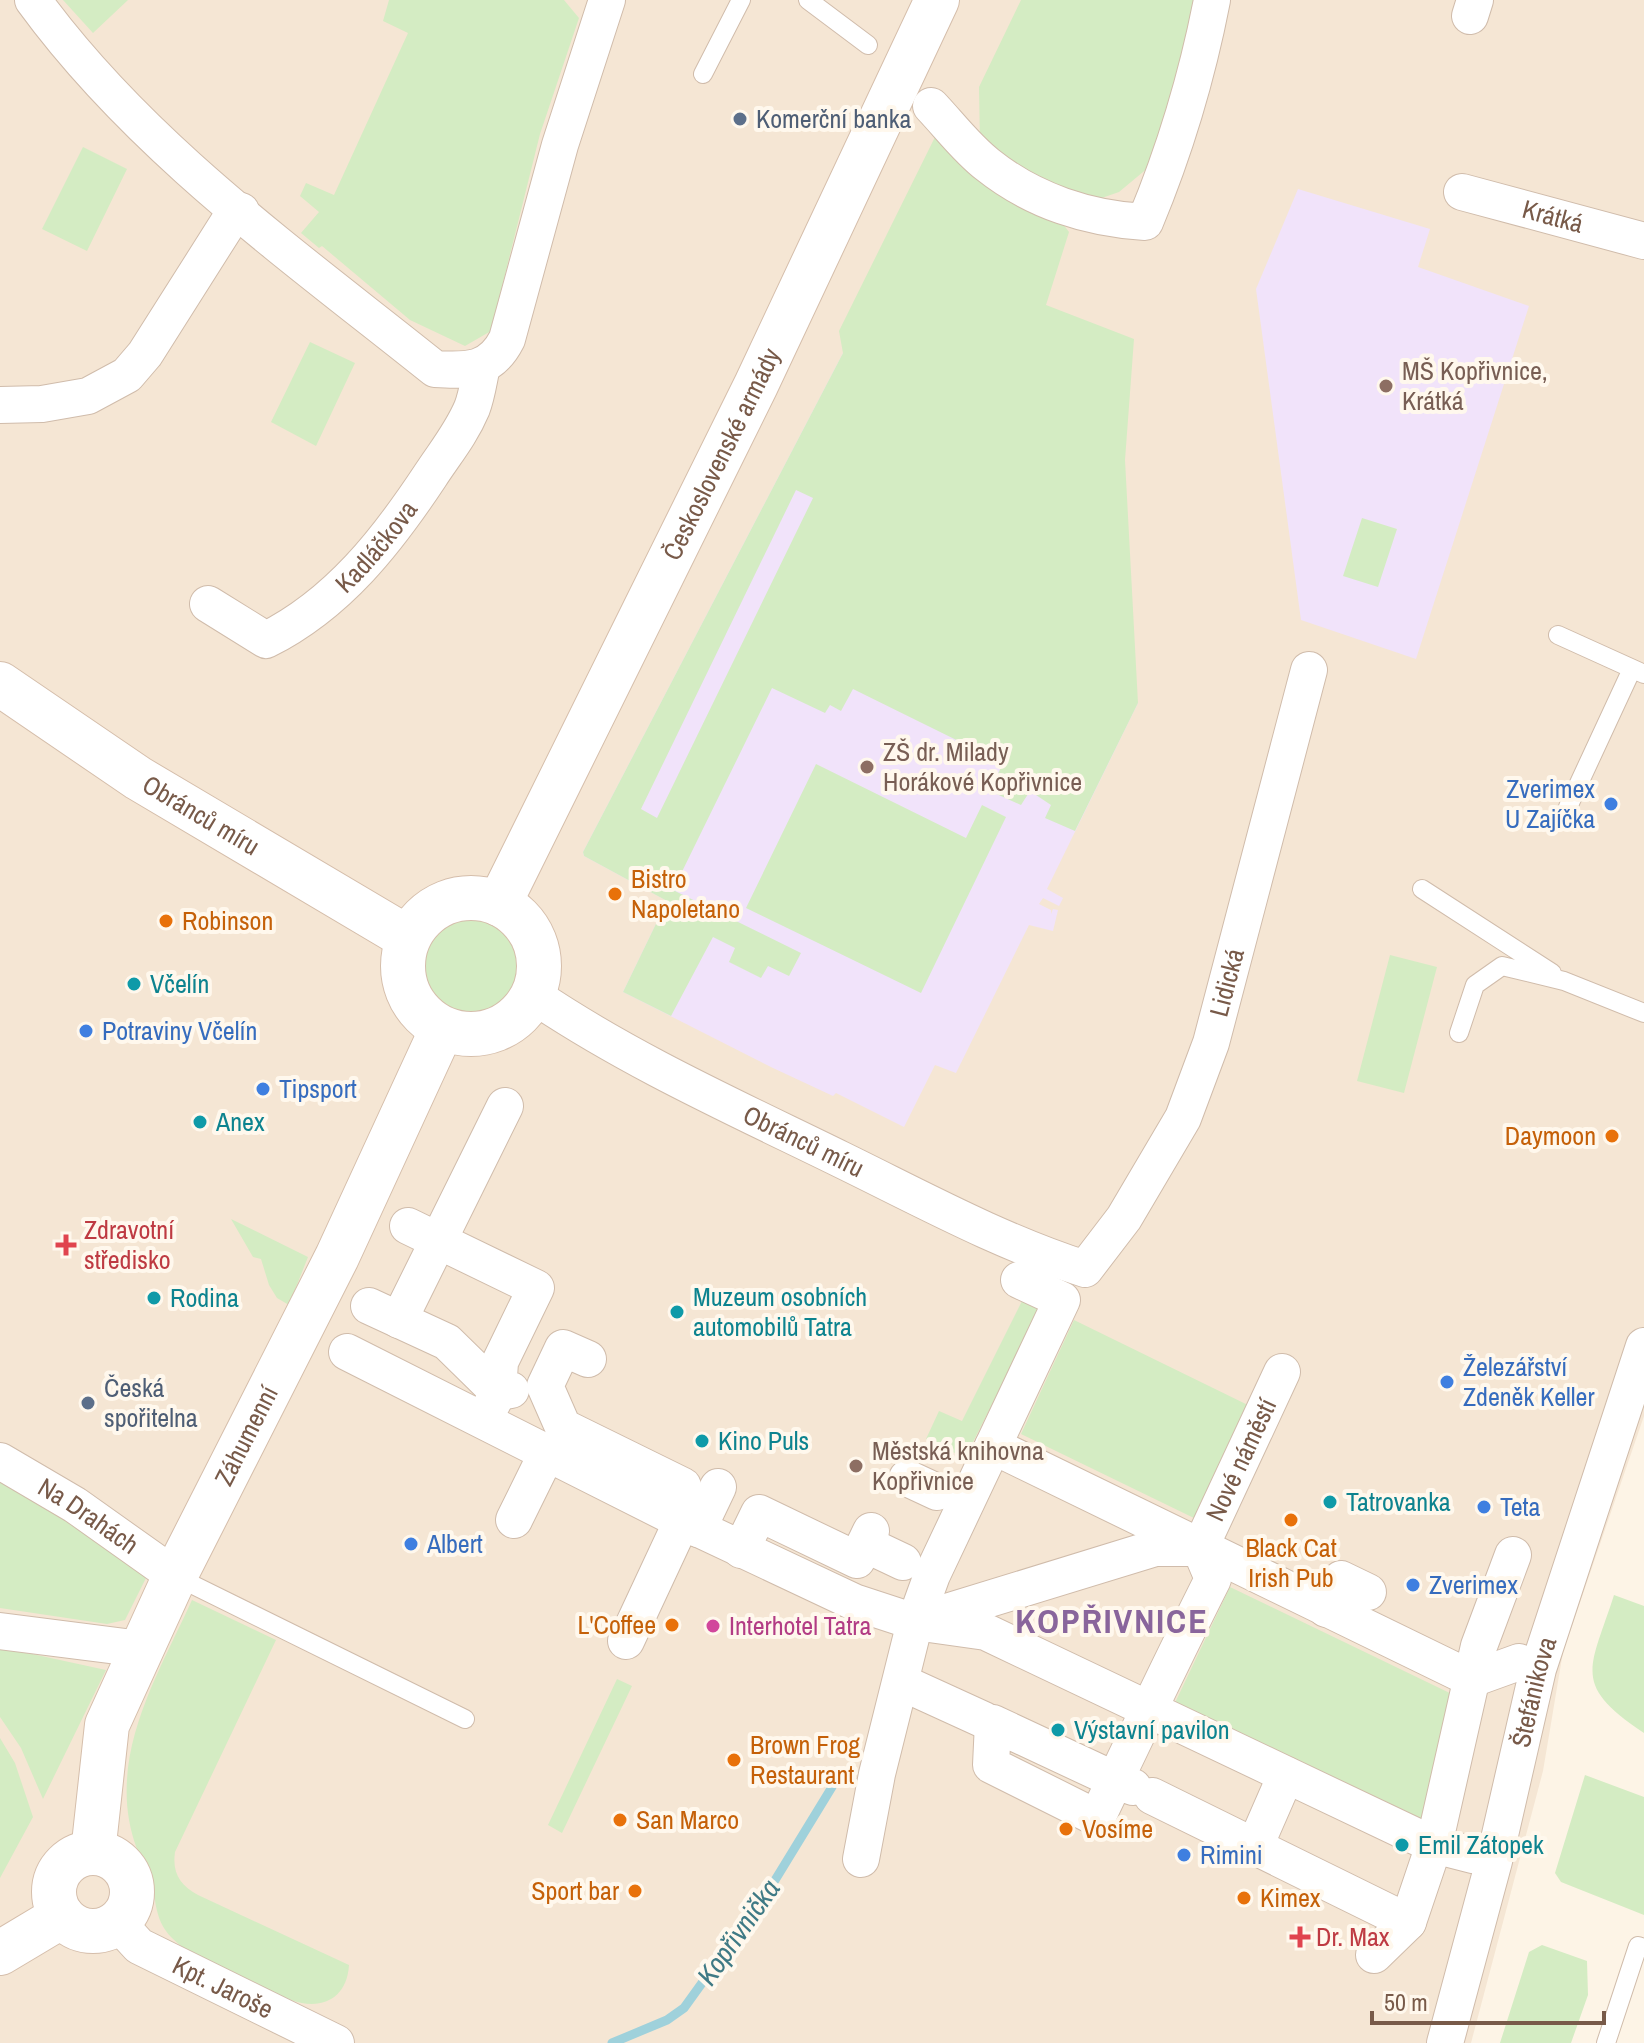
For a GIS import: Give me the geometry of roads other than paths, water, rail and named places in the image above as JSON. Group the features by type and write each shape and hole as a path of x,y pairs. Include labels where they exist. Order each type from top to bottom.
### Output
{"main road":[{"name":"Československé armády","path":"499,904 756,385 937,0"},
{"name":"Obránců míru","path":"0,684 138,778 408,938"},
{"path":"474,898 499,904 521,920 535,943 539,969 533,995 517,1017 495,1031 468,1035 442,1029 420,1013 406,990 402,964 408,938 424,917 447,902 474,898"},
{"name":"Záhumenní","path":"93,1853 107,1725 175,1576 337,1257 442,1029"},
{"path":"93,1853 116,1860 130,1879 130,1902 117,1922 95,1931 71,1924 62,1916 54,1893 56,1880 70,1861 93,1853"},
{"path":"0,1953 62,1916"}],"street":[{"path":"33,0 127,113 241,211 435,369 458,370 482,366"},
{"path":"931,106 987,165 1025,188 1059,205 1107,220 1145,222 1175,145 1200,61 1212,0"},
{"name":"Kadláčkova","path":"208,604 266,640 287,629 370,560 452,450 473,405 482,366 498,357 507,339 600,5"},
{"name":"Krátká","path":"1462,192 1644,241"},
{"path":"0,405 42,404 88,396 127,375 137,366 228,223 241,211"},
{"name":"Lidická","path":"1085,1269 1124,1218 1183,1118 1211,1043 1309,670"},
{"name":"Obránců míru","path":"533,995 591,1034 769,1125 1032,1252 1085,1269"},
{"path":"505,1106 424,1233 384,1313 447,1342 515,1395 563,1427 683,1486 690,1525"},
{"path":"424,1233 536,1288 500,1362 515,1395 548,1451 741,1550 884,1563"},
{"path":"884,1563 939,1493 993,1446 1008,1394 1062,1300 1019,1280"},
{"name":"Štefánikova","path":"1445,2043 1494,1861 1538,1669 1644,1346"},
{"path":"515,1395 563,1348 588,1359"},
{"path":"347,1352 515,1395"},
{"name":"Nové náměstí","path":"1282,1372 1200,1548 1213,1579 1148,1709 1133,1788 1408,1922"},
{"name":"Nové náměstí","path":"993,1446 1326,1609 1470,1654"},
{"path":"514,1520 548,1451"},
{"name":"Na Drahách","path":"0,1461 75,1505 175,1576"},
{"path":"626,1641 690,1525 718,1487"},
{"path":"741,1550 759,1513 857,1560 884,1563"},
{"name":"Nové náměstí","path":"915,1622 1155,1548 1200,1548"},
{"path":"1374,1955 1408,1922 1434,1845 1470,1654 1513,1555"},
{"path":"861,1859 877,1774 903,1683 915,1622 884,1563"},
{"path":"884,1563 915,1622"},
{"path":"1326,1609 1341,1579 1368,1592"},
{"path":"915,1622 986,1632 1434,1845 1473,1855"},
{"path":"0,1631 141,1649"},
{"path":"903,1683 984,1720"},
{"path":"1255,1846 1286,1775"},
{"name":"Kpt. Jaroše","path":"117,1922 139,1946 336,2043"}],"lane":[{"path":"703,74 741,0"},
{"path":"808,0 868,45"},
{"path":"1558,635 1638,672 1568,807"},
{"path":"1422,889 1564,981"},
{"path":"1459,1033 1475,985 1502,966 1564,981 1644,1013"},
{"path":"175,1576 465,1719"},
{"path":"1606,2043 1638,1946 1644,1948"}],"waterway":[{"name":"Kopřivnička","path":"612,2043 667,2020 684,2008 769,1890 832,1787"}],"place":[{"name":"Komerční banka","path":"740,119"},
{"name":"MŠ Kopřivnice, Krátká","path":"1386,386"},
{"name":"ZŠ dr. Milady Horákové Kopřivnice","path":"867,767"},
{"name":"Zverimex U Zajíčka","path":"1611,804"},
{"name":"Bistro Napoletano","path":"615,894"},
{"name":"Robinson","path":"166,921"},
{"name":"Včelín","path":"134,984"},
{"name":"Potraviny Včelín","path":"86,1031"},
{"name":"Tipsport","path":"263,1089"},
{"name":"Anex","path":"200,1122"},
{"name":"Daymoon","path":"1612,1136"},
{"name":"Zdravotní středisko","path":"66,1245"},
{"name":"Rodina","path":"154,1298"},
{"name":"Muzeum osobních automobilů Tatra","path":"677,1312"},
{"name":"Železářství Zdeněk Keller","path":"1447,1382"},
{"name":"Česká spořitelna","path":"88,1403"},
{"name":"Kino Puls","path":"702,1441"},
{"name":"Městská knihovna Kopřivnice","path":"856,1466"},
{"name":"Tatrovanka","path":"1330,1502"},
{"name":"Teta","path":"1484,1507"},
{"name":"Black Cat Irish Pub","path":"1291,1520"},
{"name":"Albert","path":"411,1544"},
{"name":"Zverimex","path":"1413,1585"},
{"name":"L'Coffee","path":"672,1625"},
{"name":"Interhotel Tatra","path":"713,1626"},
{"name":"Výstavní pavilon","path":"1058,1730"},
{"name":"Brown Frog Restaurant","path":"734,1760"},
{"name":"San Marco","path":"620,1820"},
{"name":"Vosíme","path":"1066,1829"},
{"name":"Emil Zátopek","path":"1402,1845"},
{"name":"Rimini","path":"1184,1855"},
{"name":"Sport bar","path":"635,1891"},
{"name":"Kimex","path":"1244,1898"},
{"name":"Dr. Max","path":"1300,1937"}],"district":[{"name":"KOPŘIVNICE","path":"1112,1621"}]}
